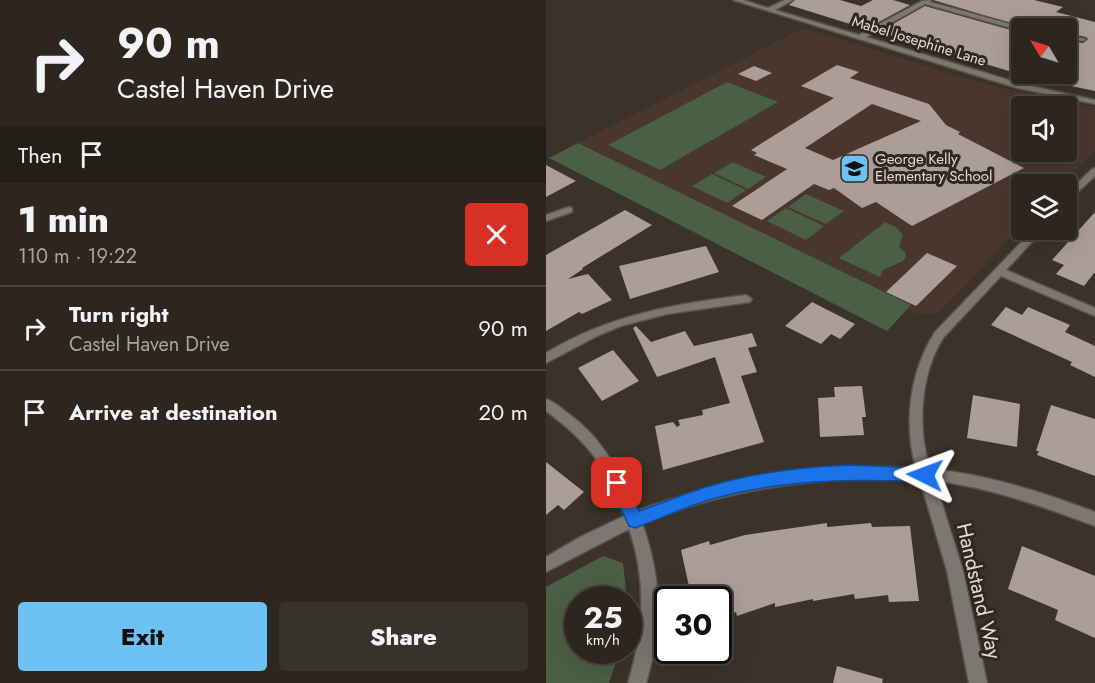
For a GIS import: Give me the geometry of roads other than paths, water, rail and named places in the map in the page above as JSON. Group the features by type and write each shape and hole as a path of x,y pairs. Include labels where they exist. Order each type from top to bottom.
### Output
{"street":[{"name":"Mabel Josephine Lane","path":"736,0 1020,86 1095,102"},
{"path":"769,10 790,0"},
{"path":"861,37 926,1 1011,26"},
{"path":"1077,38 1083,39"},
{"path":"1077,190 1093,176"},
{"path":"546,218 568,210"},
{"name":"Handstand Way","path":"978,683 972,646 939,515 918,451 921,374 927,354 939,335 1028,240"},
{"path":"999,271 1095,312"},
{"path":"546,359 575,341 630,318 667,309 746,299"},
{"path":"546,404 590,440 600,452 635,520 643,544 651,601 647,650 637,683"},
{"path":"546,565 577,545 635,520 714,491 812,474 849,472 954,478 1002,489 1095,519"}],"place":[{"name":"George Kelly Elementary School","path":"854,168"}]}
